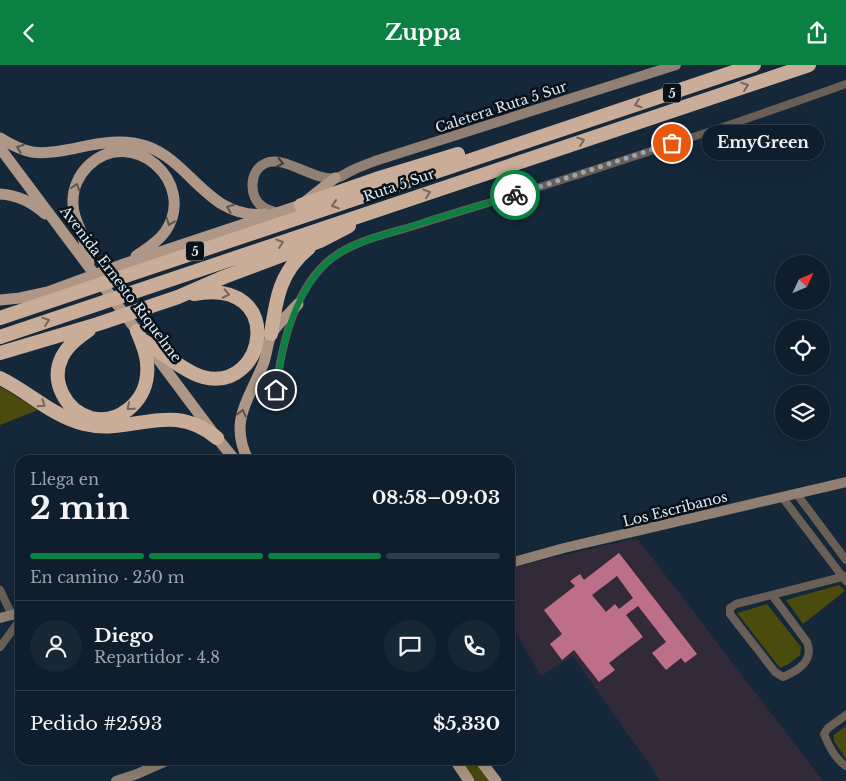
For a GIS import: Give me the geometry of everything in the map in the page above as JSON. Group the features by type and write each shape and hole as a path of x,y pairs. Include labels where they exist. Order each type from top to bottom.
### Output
{"highway":[{"name":"Ruta 5 Sur","path":"0,318 754,65"},
{"name":"Ruta 5 Sur","path":"0,337 809,65"},
{"path":"301,205 376,179 533,132 611,113"},
{"path":"0,353 98,324 178,297 224,277 320,241 381,209"},
{"path":"271,334 276,298 283,281 298,259 320,241"},
{"path":"0,309 48,292"},
{"path":"141,336 198,376 205,378 220,378 234,373 251,358 256,345 257,329 253,314 243,302 230,294 223,293 201,293 178,297"},
{"path":"98,324 70,346 61,359 58,373 60,387 70,405 79,412 96,419 115,417 127,411 136,402 144,389 147,375 146,356 141,336"},
{"path":"0,378 53,411 78,423 108,427 170,419 198,425 217,438"}],"main road":[{"path":"0,138 23,149 38,153 120,141 140,144 166,157 208,195 221,204 253,214 277,213"},
{"name":"Avenida Ernesto Riquelme","path":"0,148 231,455"},
{"path":"90,267 82,237 74,217 74,192 79,177 90,165 104,156 119,152 136,153 157,165 171,185 174,201 172,217 160,239 124,264"},
{"path":"0,300 48,292 124,264 301,205 335,178"},
{"path":"0,194 16,196 26,200 39,209 64,233"},
{"path":"246,455 241,442 240,419 246,399 264,362 271,334 298,304"},
{"name":"Avenida Ernesto Riquelme","path":"217,438 237,455"},
{"path":"458,765 469,781"},
{"path":"484,765 496,781"}],"street":[{"name":"Caletera Ruta 5 Sur","path":"335,178 378,160 676,65"},
{"path":"274,402 284,349 298,304 313,278 323,267 335,256 353,246 580,175 844,85 846,93"},
{"path":"277,213 263,208 253,193 254,175 263,164 277,161 309,173 335,178"},
{"name":"Los Escribanos","path":"515,562 846,482"},
{"path":"796,493 845,556"},
{"path":"772,595 807,642 810,649 804,664 783,677 775,672 730,614 730,608 736,604 772,595 845,578 782,497"},
{"path":"828,557 845,556"},
{"path":"0,590 15,613"},
{"path":"0,618 15,616"},
{"path":"0,647 15,620"},
{"path":"846,715 828,728 824,734 841,763 846,766"},
{"path":"116,781 138,778 160,765"}],"shaded area":[{"path":"0,387 3,388 38,410 0,425"},
{"path":"637,538 823,781 661,781 573,656 541,676 515,632 515,567"},
{"path":"839,585 845,591 803,624 786,600"},
{"path":"767,604 801,647 800,655 780,668 737,613"},
{"path":"846,726 846,759 834,741 834,735"},
{"path":"465,765 478,765 490,781 476,781"}],"building":[{"path":"619,553 697,654 685,663 681,658 666,670 652,653 666,642 638,606 626,615 643,637 609,663 615,670 599,682 574,650 562,660 550,644 562,634 544,610 575,586 570,581 580,574 584,580","holes":["617,576 633,598 619,609 615,604 606,612 592,595"]}],"way so far":[{"path":"515,195 672,143"}],"place":[{"name":"EmyGreen","path":"672,143"}],"route":[{"path":"276,390 284,349 298,304 313,278 326,263 353,246 383,235 515,195"}]}
